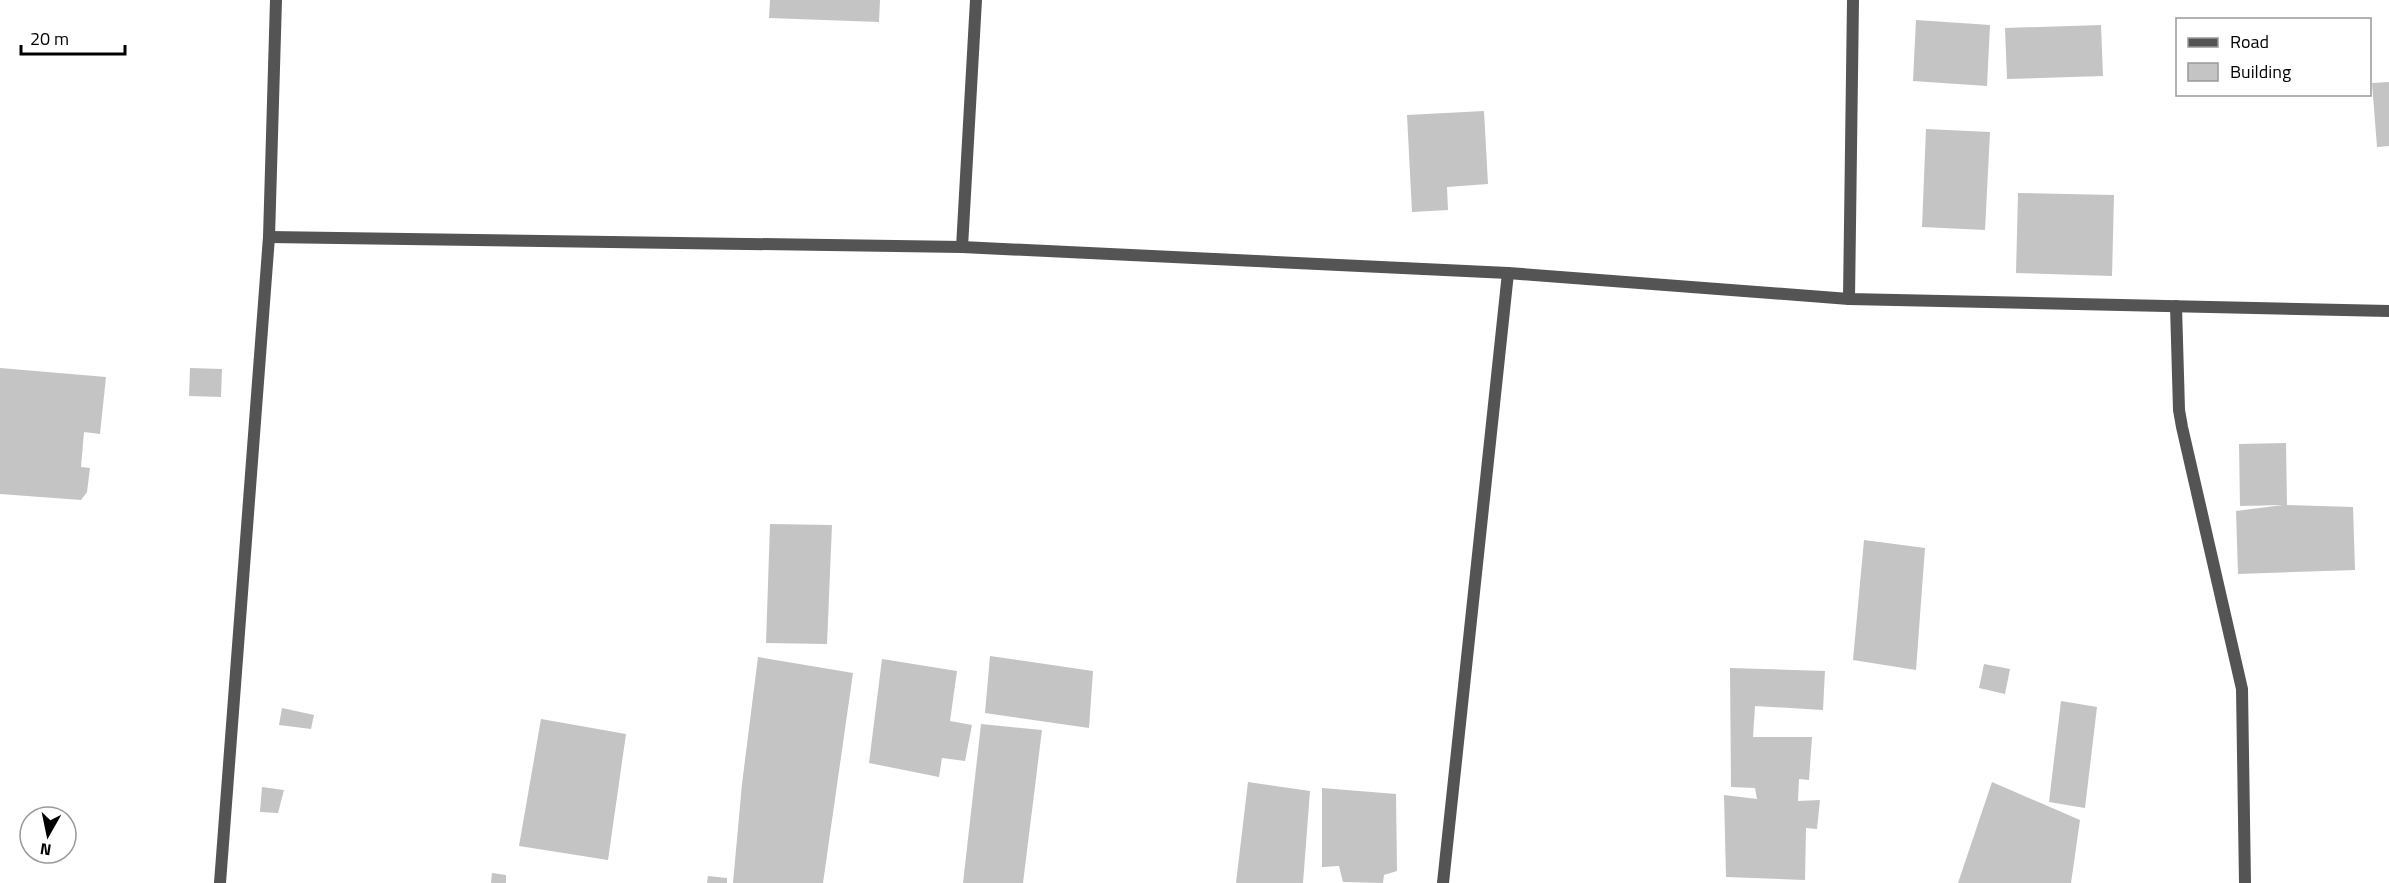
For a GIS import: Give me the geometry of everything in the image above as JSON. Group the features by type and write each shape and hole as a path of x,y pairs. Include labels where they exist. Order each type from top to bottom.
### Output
{"street":[{"path":"219,883 269,237 276,0"},
{"path":"962,247 976,0"},
{"path":"1849,299 1852,0"},
{"path":"269,237 962,247 1508,273 1849,299 2389,311"},
{"path":"1443,883 1508,273"},
{"path":"2176,306 2179,410 2242,689 2246,883"}],"building":[{"path":"770,0 880,0 879,22 769,18"},
{"path":"1916,20 1990,25 1987,86 1913,81"},
{"path":"2101,25 2103,76 2007,79 2005,28"},
{"path":"2389,82 2389,146 2377,147 2372,83"},
{"path":"1484,111 1488,184 1447,187 1448,210 1412,212 1407,115"},
{"path":"1926,129 1990,132 1985,230 1922,227"},
{"path":"2018,193 2114,195 2112,276 2016,273"},
{"path":"0,368 106,377 100,434 84,432 81,467 90,468 87,492 81,500 0,494"},
{"path":"190,368 222,369 221,397 189,396"},
{"path":"2286,443 2287,505 2353,507 2355,570 2238,574 2236,511 2283,505 2240,506 2239,444"},
{"path":"770,524 832,525 827,644 766,643"},
{"path":"1864,540 1925,548 1916,670 1853,660"},
{"path":"990,656 1093,671 1089,728 985,713"},
{"path":"758,657 853,673 823,883 733,883 742,784"},
{"path":"882,659 957,671 950,721 972,725 965,761 942,758 939,777 869,763"},
{"path":"1984,664 2010,669 2005,694 1979,688"},
{"path":"1730,668 1825,671 1823,710 1755,706 1753,737 1812,737 1809,780 1799,779 1798,801 1820,800 1817,829 1806,828 1805,880 1726,877 1724,795 1757,799 1755,788 1731,787"},
{"path":"2061,701 2097,707 2085,808 2049,802"},
{"path":"282,708 314,715 311,729 279,725"},
{"path":"541,719 626,734 608,860 519,846"},
{"path":"981,724 1042,730 1023,883 963,883"},
{"path":"1248,782 1310,791 1303,883 1236,883"},
{"path":"1992,782 2080,820 2071,883 1958,883"},
{"path":"262,787 284,790 278,813 260,812"},
{"path":"1322,788 1396,794 1397,871 1384,875 1383,883 1343,882 1339,866 1322,867"},
{"path":"492,873 506,875 506,883 491,883"},
{"path":"708,876 727,878 727,883 707,883"}]}
